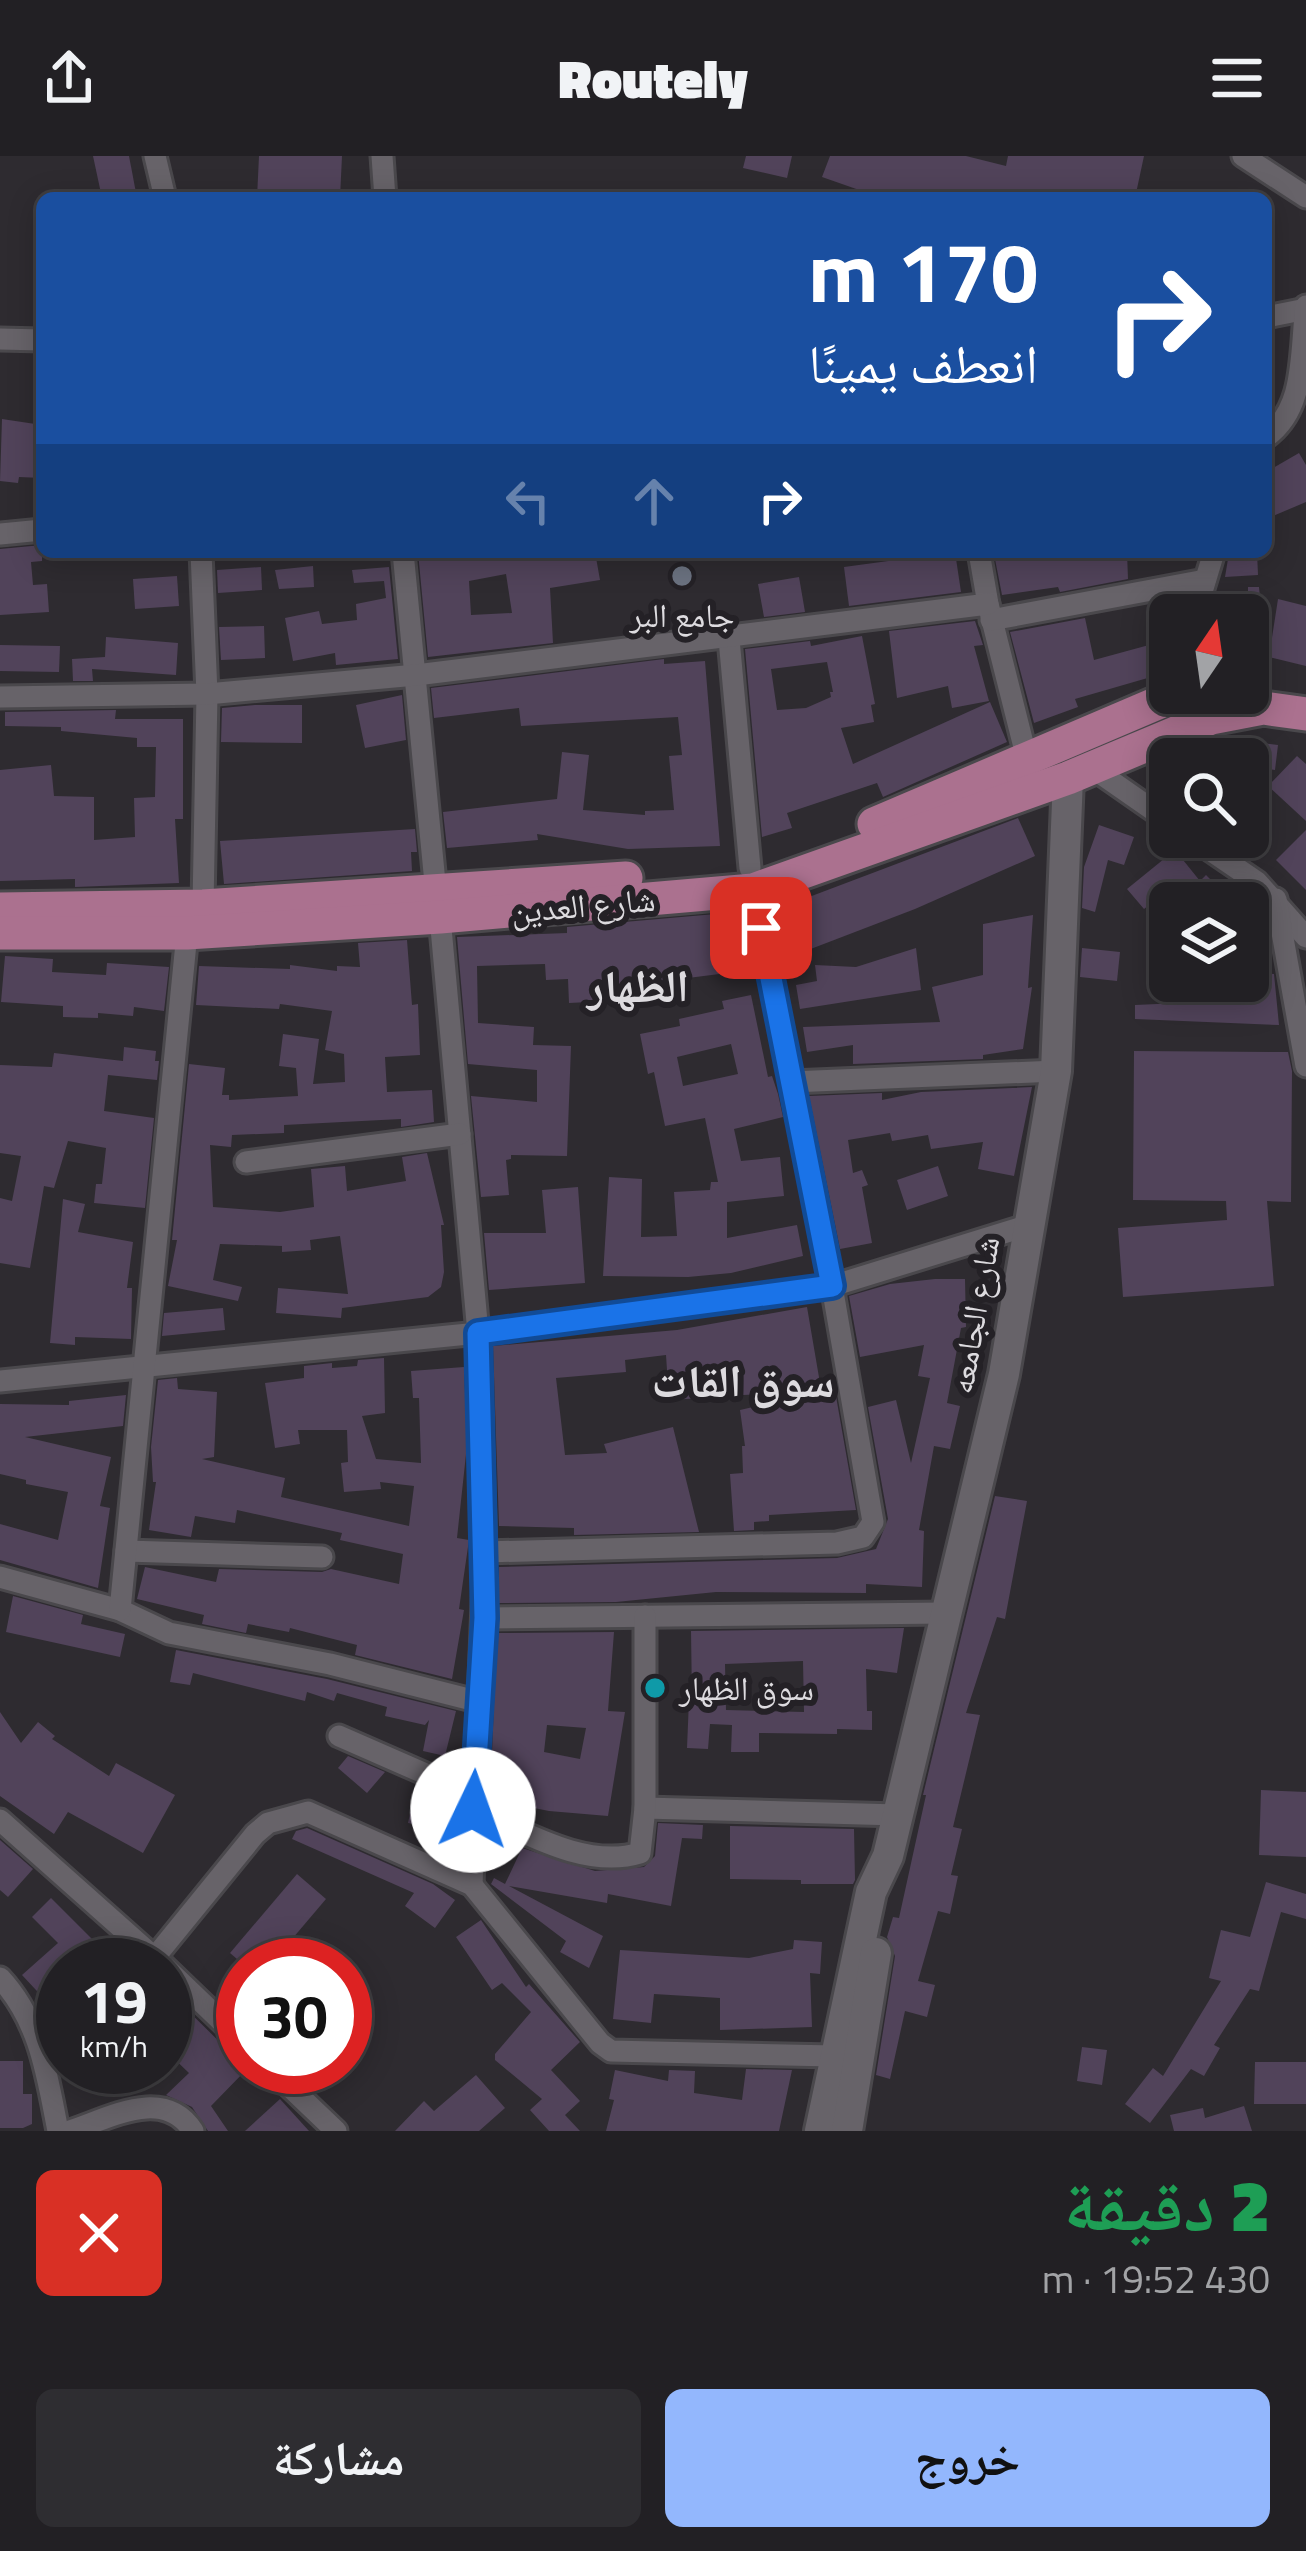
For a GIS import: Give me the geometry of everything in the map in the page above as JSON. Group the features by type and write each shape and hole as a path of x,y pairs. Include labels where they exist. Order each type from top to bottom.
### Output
{"main road":[{"name":"شارع العدين","path":"1269,699 1301,712"},
{"name":"شارع العدين","path":"752,879 1149,707"},
{"name":"شارع العدين","path":"0,933 752,879 1080,772 1228,713 1263,708 1301,712"},
{"name":"شارع العدين","path":"0,909 195,920"}],"street":[{"path":"155,156 164,192"},
{"path":"382,156 385,192"},
{"path":"1243,156 1306,197"},
{"path":"1272,316 1306,308 1305,390 1287,426 1272,433"},
{"path":"0,339 36,340"},
{"path":"0,534 36,531"},
{"path":"120,1610 142,1365 195,920 207,694 201,558"},
{"path":"404,558 478,1333 485,1618 472,1885"},
{"path":"980,558 1027,759"},
{"path":"1201,594 1212,558"},
{"path":"0,697 207,694 416,675 990,612 1205,580"},
{"path":"485,1552 837,1543 863,1537 873,1522 752,879 728,639"},
{"path":"1080,772 1149,810"},
{"name":"شارع الجامعه","path":"847,2131 886,1895 888,1856 1004,1374 1056,1071 1080,772"},
{"path":"1220,858 1276,899 1306,937"},
{"path":"1276,899 1306,1066"},
{"path":"791,1082 1056,1071"},
{"path":"246,1162 460,1134"},
{"path":"0,1381 478,1333 832,1286 1026,1226"},
{"path":"126,1551 322,1557"},
{"path":"0,1577 120,1610 169,1633 330,1664 480,1702"},
{"path":"485,1618 946,1613"},
{"path":"473,1810 581,1855 624,1858 640,1853 645,1808 645,1616"},
{"path":"339,1736 435,1778 475,1785"},
{"path":"645,1808 898,1815"},
{"path":"179,1938 255,1834 268,1822 308,1812 472,1885 611,2051 834,2056"},
{"path":"0,1820 133,1938"},
{"name":"شارع الجامعه","path":"820,2131 871,1892 888,1856"},
{"path":"0,1978 21,2004 41,2046 58,2131"},
{"path":"192,1993 216,2016"},
{"path":"297,2094 336,2131"},
{"path":"70,2131 151,2105 176,2111 193,2131"}],"building":[{"path":"93,156 129,156 136,192 101,192"},
{"path":"259,156 342,156 340,192 257,192"},
{"path":"746,156 792,156 787,178 743,168"},
{"path":"830,156 966,156 1006,166 1008,156 1144,156 1136,192 865,192 822,177"},
{"path":"2,419 36,424 36,478 19,477 18,483 0,481"},
{"path":"1299,453 1306,465 1306,502 1272,516 1272,469"},
{"path":"36,546 36,558 42,561 31,562 33,585 47,584 49,612 0,615 0,549"},
{"path":"419,558 596,558 600,580 550,588 553,643 428,657","holes":["506,574 512,613 471,615 469,581"]},
{"path":"911,558 956,558 961,592 849,606 844,567"},
{"path":"995,558 1127,558 1128,579 1060,592 1058,587 1002,595"},
{"path":"1228,558 1257,558 1258,575 1225,577"},
{"path":"313,566 314,587 279,589 275,570"},
{"path":"261,567 262,590 218,593 217,570"},
{"path":"389,567 398,659 336,665 335,653 293,661 285,618 319,611 322,624 357,620 356,604 386,598 384,581 354,583 352,570"},
{"path":"177,576 179,606 135,609 133,579"},
{"path":"799,577 805,612 764,617 758,584"},
{"path":"1278,599 1306,606 1306,666 1269,657"},
{"path":"1085,618 1094,660 1149,645 1149,678 1075,699 1078,707 1034,723 1010,632"},
{"path":"975,621 983,645 974,646 989,701 952,708 948,686 897,698 889,631"},
{"path":"264,626 265,658 221,660 219,627"},
{"path":"862,636 874,722 841,728 853,764 990,702 1007,742 883,797 877,783 787,813 792,828 762,837 745,649 810,641 811,646","holes":["827,662 833,692 806,708 777,710 771,669"]},
{"path":"106,637 178,643 176,675 92,669 93,681 73,681 72,659 105,657"},
{"path":"0,645 60,646 59,672 0,671"},
{"path":"664,659 664,664 705,661 720,846 628,849 537,834 538,840 447,848 443,812 557,799 562,752 589,755 583,810 645,815 645,811 674,810 669,756 682,755 678,717 521,726 519,708 434,718 431,688"},
{"path":"402,695 406,740 365,748 356,705"},
{"path":"302,705 302,743 221,742 222,708"},
{"path":"116,710 115,719 183,719 183,819 175,819 179,883 75,887 75,879 0,881 0,770 51,765 54,796 94,797 94,840 135,837 134,798 155,797 156,747 137,747 137,738 61,731 61,727 5,726 5,712"},
{"path":"1269,744 1278,745 1275,770 1269,769"},
{"path":"1297,756 1306,764 1306,821 1269,787"},
{"path":"1018,818 1035,856 782,960 772,911"},
{"path":"1099,825 1134,837 1124,865 1108,860 1095,912 1082,908 1084,867"},
{"path":"415,829 417,852 411,852 412,871 224,884 220,841"},
{"path":"1306,830 1306,890 1276,860"},
{"path":"1165,858 1181,858 1200,881 1206,875 1213,882 1149,882 1149,905 1144,909 1127,889"},
{"path":"727,913 735,972 649,983 649,999 569,1003 568,979 546,980 545,964 477,966 478,1023 534,1027 533,1045 571,1046 567,1156 511,1155 506,1160 509,1195 481,1197 471,1096 537,1102 537,1070 468,1064 457,937 567,933 567,927"},
{"path":"1033,915 1028,988 1032,987 1023,1049 983,1055 983,1059 853,1064 853,1045 807,1052 803,1027 940,1022 932,987 983,975 983,924"},
{"path":"407,940 412,1005 418,1004 420,1055 385,1057 387,1092 432,1090 434,1122 401,1127 401,1119 284,1125 284,1133 232,1135 231,1147 210,1145 213,1207 280,1212 314,1207 311,1169 345,1166 347,1191 406,1181 402,1157 427,1153 444,1225 441,1287 428,1297 342,1308 341,1318 276,1313 278,1288 348,1294 340,1236 310,1240 311,1250 282,1252 282,1246 220,1244 213,1280 242,1287 238,1301 168,1286 177,1240 172,1240 189,1064 225,1068 222,1095 229,1095 229,1100 298,1096 296,1068 279,1066 283,1034 319,1039 313,1084 345,1082 344,1054 325,1050 332,1011 280,1004 279,1009 196,1005 199,966 290,969 290,965 337,971 337,966 360,967 358,943"},
{"path":"916,948 921,990 800,1009 796,985 817,981 815,965 856,967"},
{"path":"1082,948 1120,952 1117,981 1080,977"},
{"path":"5,956 53,959 52,972 106,975 107,963 169,967 164,1011 134,1007 133,1016 63,1017 63,1006 1,1002"},
{"path":"1269,974 1274,974 1279,1025 1135,1019 1135,1005 1269,1002"},
{"path":"751,995 768,1077 772,1076 783,1117 734,1129 741,1161 780,1157 784,1196 727,1202 727,1238 797,1225 803,1256 731,1273 603,1276 609,1177 642,1179 641,1237 677,1236 674,1192 710,1190 711,1182 718,1182 705,1118 665,1126 640,1034 680,1026 679,1019 724,1009 722,1001","holes":["731,1044 738,1074 683,1086 677,1057"]},
{"path":"124,1047 156,1051 155,1061 159,1061 157,1080 108,1075 104,1111 154,1118 145,1208 94,1203 96,1184 102,1184 106,1148 68,1141 54,1188 44,1186 30,1268 0,1263 0,1198 12,1201 21,1156 0,1153 0,1065 52,1067 54,1053 123,1061"},
{"path":"1134,1051 1288,1052 1292,1071 1291,1202 1267,1201 1274,1286 1123,1297 1118,1228 1227,1220 1226,1201 1133,1200"},
{"path":"1032,1087 1014,1176 978,1169 983,1142 931,1149 928,1135 892,1141 890,1133 848,1140 853,1173 862,1170 868,1185 862,1187 872,1243 840,1249 809,1096 882,1093 882,1100 921,1092"},
{"path":"938,1166 948,1196 907,1210 897,1180"},
{"path":"578,1187 585,1283 489,1290 484,1233 546,1233 542,1190"},
{"path":"63,1199 85,1204 78,1232 133,1242 127,1288 132,1288 131,1339 75,1337 75,1345 50,1343"},
{"path":"965,1279 966,1327 961,1328 947,1403 960,1406 950,1449 934,1446 919,1530 924,1531 922,1587 866,1584 866,1593 716,1592 616,1602 498,1603 499,1567 837,1558 876,1549 888,1519 868,1407 896,1400 911,1463 930,1378 918,1376 924,1345 860,1357 849,1296 890,1284"},
{"path":"807,1307 821,1389 834,1385 856,1510 769,1515 769,1521 754,1522 754,1530 734,1531 730,1474 743,1473 740,1410 766,1404 764,1394 743,1395 739,1366 701,1371 702,1398 669,1400 666,1355 625,1360 626,1372 556,1378 565,1455 607,1453 604,1444 673,1427 699,1532 574,1535 574,1528 499,1526 493,1346 677,1330"},
{"path":"223,1308 225,1330 162,1336 164,1313"},
{"path":"384,1358 385,1413 362,1416 376,1459 421,1463 419,1398 413,1398 411,1371 464,1367 467,1445 457,1538 469,1540 452,1679 355,1655 357,1645 290,1628 289,1632 248,1624 246,1633 202,1624 204,1615 137,1599 145,1567 216,1582 219,1569 331,1569 399,1584 403,1554 340,1540 342,1533 237,1510 235,1523 195,1516 191,1537 149,1530 156,1482 151,1447 158,1380 177,1378 178,1389 217,1392 214,1457 202,1459 285,1478 281,1497 409,1526 414,1486 380,1482 381,1489 344,1492 341,1463 348,1462 347,1430 298,1430 300,1444 275,1448 265,1383 304,1378 304,1366 357,1366 358,1360"},
{"path":"126,1395 123,1426 25,1437 111,1457 100,1506 110,1508 98,1588 0,1560 0,1524 58,1540 68,1492 0,1474 0,1404 69,1405 69,1401"},
{"path":"995,1496 1027,1501 1005,1619 997,1617 966,1713 980,1715 953,1827 962,1829 951,1875 958,1876 950,1914 938,1911 918,1981 935,1985 927,2017 905,2011 890,2079 876,2075 895,1956 887,1937 893,1917 899,1918 923,1795"},
{"path":"13,1596 83,1615 81,1624 125,1634 120,1657 6,1632"},
{"path":"904,1628 897,1673 866,1669 872,1730 759,1733 759,1752 731,1752 732,1725 710,1724 708,1749 687,1748 691,1631","holes":["803,1661 804,1712 726,1710 725,1664"]},
{"path":"614,1632 608,1711 625,1712 608,1816 490,1799 497,1633","holes":["547,1725 586,1728 580,1759 544,1752"]},
{"path":"176,1650 327,1679 456,1711 445,1756 423,1751 429,1720 425,1725 385,1716 387,1707 337,1693 334,1701 307,1692 305,1701 193,1673 190,1685 170,1682"},
{"path":"0,1712 21,1743 38,1722 55,1736 52,1739 109,1776 116,1763 175,1795 143,1853 68,1812 54,1834 0,1796"},
{"path":"348,1756 385,1772 367,1793 338,1768"},
{"path":"416,1786 455,1797 447,1831 408,1823"},
{"path":"1261,1790 1306,1792 1306,1857 1259,1855"},
{"path":"658,1823 703,1825 702,1839 682,1838 671,1906 608,1894 607,1903 509,1886 603,1936 589,1968 560,1952 566,1941 491,1884 494,1878 505,1884 522,1848 595,1871 644,1867 655,1856"},
{"path":"730,1826 854,1829 855,1880 853,1884 801,1884 801,1880 730,1879"},
{"path":"307,1828 433,1884 455,1900 435,1928 405,1906 414,1893 292,1839 296,1831"},
{"path":"0,1840 33,1869 8,1897 0,1890"},
{"path":"297,1874 326,1899 293,1938 243,1938"},
{"path":"1266,1882 1306,1894 1306,1919 1281,1912 1259,1991 1250,1989 1214,2045 1220,2048 1204,2076 1191,2069 1150,2123 1125,2104 1153,2068 1163,2076 1221,1981 1209,1978 1221,1930 1250,1937"},
{"path":"51,1898 91,1938 53,1938 32,1917"},
{"path":"481,1920 526,1987 529,1984 580,2042 551,2070 580,2101 565,2115 580,2131 549,2131 530,2110 542,2099 495,2060 531,2012 502,1983 492,1990 456,1937"},
{"path":"794,1940 822,1942 820,1974 810,1973 812,2027 720,2030 720,1998 654,1994 651,2023 613,2019 620,1950 749,1958 793,1949"},
{"path":"36,1963 36,1990 22,1975"},
{"path":"192,2015 216,2038 216,2094 223,2094 211,2106 228,2131 208,2131 192,2107 166,2095 192,2094"},
{"path":"1082,2047 1107,2050 1102,2085 1077,2081"},
{"path":"0,2061 23,2061 23,2094 32,2094 32,2124 23,2128 0,2128"},
{"path":"1255,2062 1306,2062 1306,2104 1254,2104"},
{"path":"746,2069 792,2070 779,2131 606,2131 615,2070 668,2081 669,2070 695,2071 694,2093 742,2100"},
{"path":"476,2075 505,2108 479,2131 395,2131 424,2101 434,2111"},
{"path":"280,2099 309,2131 245,2131"},
{"path":"1244,2106 1252,2131 1174,2131 1170,2115 1203,2108 1205,2118"}],"place":[{"name":"جامع البر","path":"682,576"},
{"name":"سوق الظهار","path":"655,1688"}],"district":[{"name":"الظهار","path":"638,986"},
{"name":"سوق القات","path":"743,1381"}],"route":[{"path":"473,1810 485,1618 478,1333 832,1286 761,928"}]}
